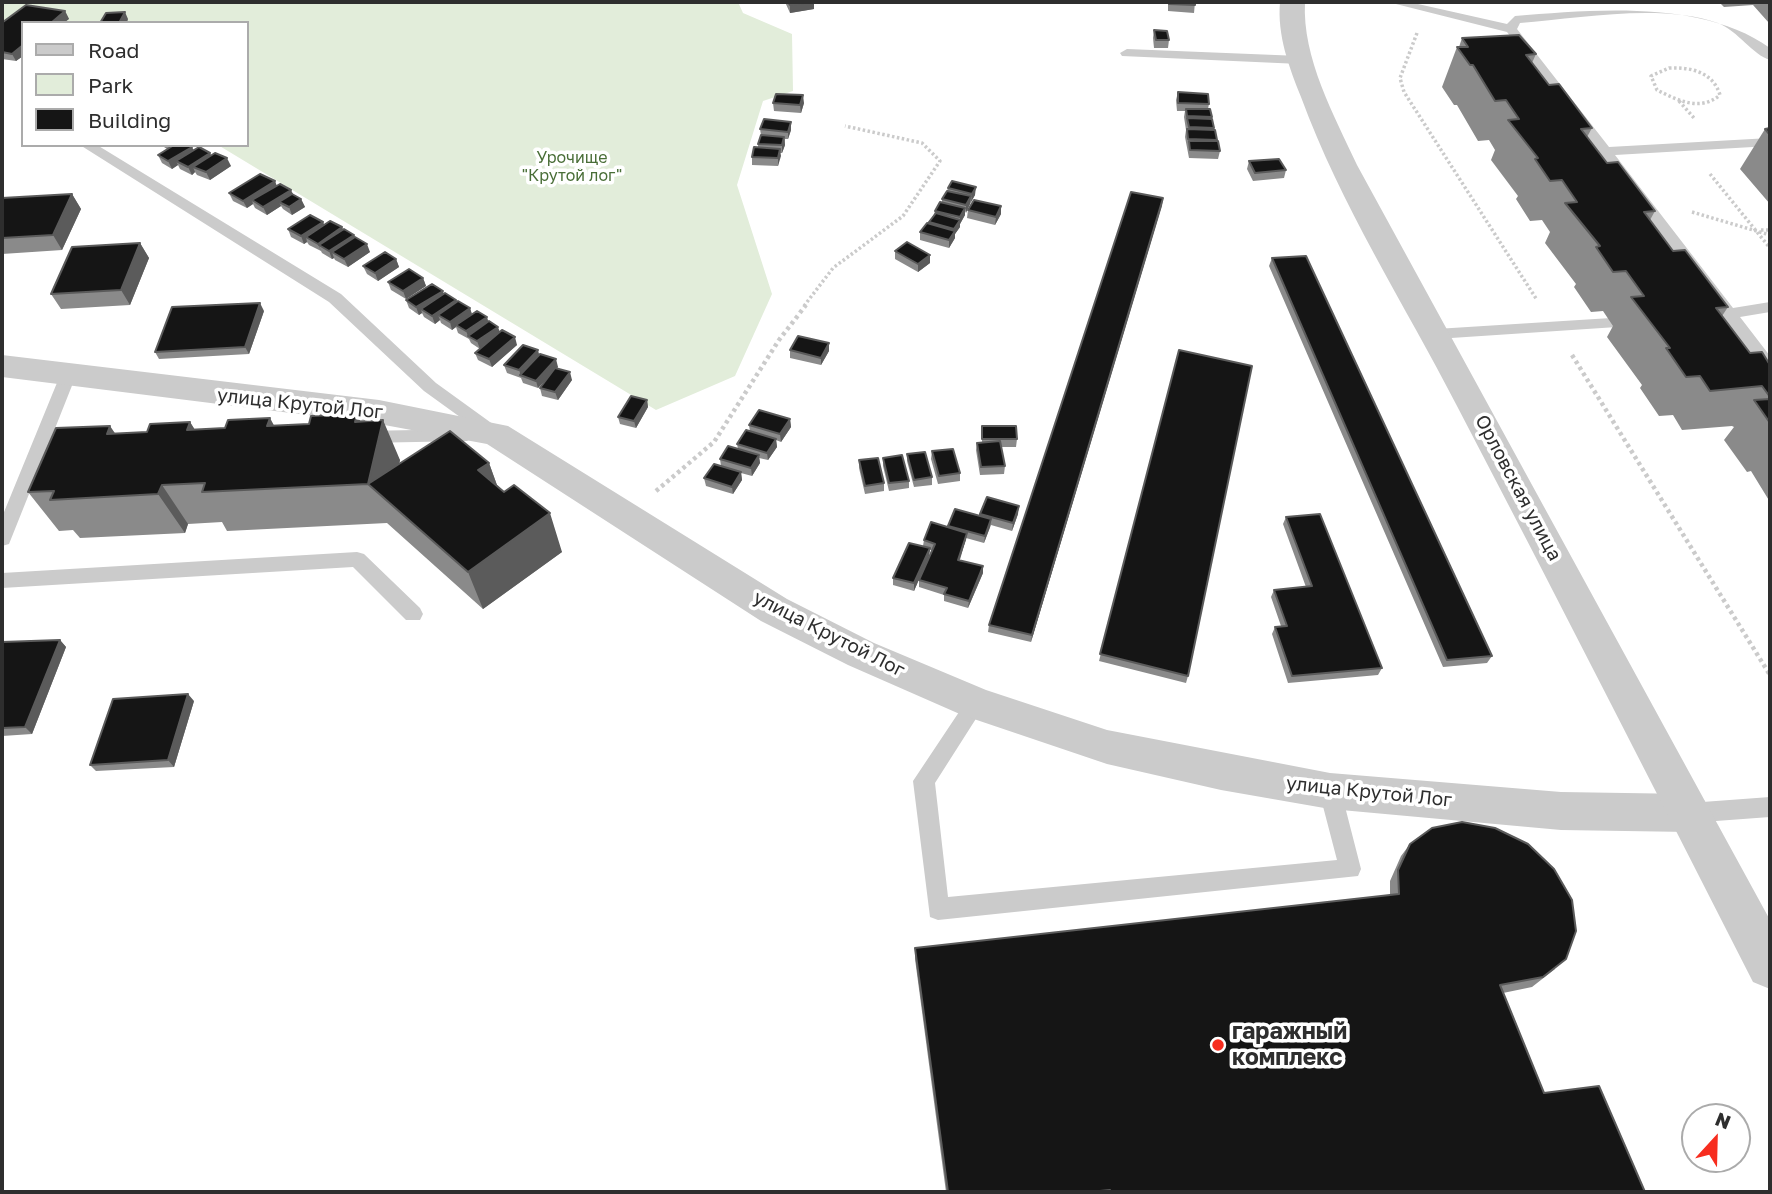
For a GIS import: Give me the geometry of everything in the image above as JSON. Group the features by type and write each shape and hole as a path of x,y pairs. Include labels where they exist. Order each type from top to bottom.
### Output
{"street":[{"name":"Орловская улица","path":"1292,2 1293,31 1300,60 1319,113 1357,197 1436,334 1770,966"},
{"name":"улица Крутой Лог","path":"2,366 197,392 379,412 496,434 774,610 861,654 976,703 1107,747 1221,772 1331,791 1562,811 1689,813"}],"lane":[{"path":"1394,2 1511,29 1770,367"},
{"path":"1511,29 1515,20 1682,13 1723,21 1752,38 1770,56"},
{"path":"1127,53 1300,60"},
{"path":"1605,152 1770,142"},
{"path":"90,147 335,298 430,387 496,434"},
{"path":"1704,317 1770,307"},
{"path":"1436,334 1611,323"},
{"path":"2,539 69,373"},
{"path":"343,438 496,434"},
{"path":"37,448 88,446"},
{"path":"2,581 357,559 413,614"},
{"path":"976,703 925,781 938,909 1350,869 1331,791"},
{"path":"1689,813 1770,807"}],"path":[{"path":"1678,68 1692,70 1714,81 1720,88 1720,95 1715,100 1693,103 1679,101 1657,90 1651,76 1656,71 1678,68"},
{"path":"627,515 714,442 779,340 833,268 903,216 940,161 922,142 845,126"},
{"path":"1687,147 1770,248"},
{"path":"1641,198 1770,232"}],"green space":[{"name":"Урочище \"Крутой лог\"","path":"2,2 738,2 743,13 792,34 793,91 763,101 737,185 772,294 735,376 656,410 221,147 248,147 248,21 21,21 21,23 2,28"}],"building":[{"path":"788,2 811,2 790,5"},
{"path":"1195,2 1195,5 1169,4"},
{"path":"26,5 65,11 53,21 21,21 21,47 12,54 2,52 3,22"},
{"path":"125,12 120,21 101,21 106,13"},
{"path":"1154,30 1167,31 1169,40 1156,40"},
{"path":"1519,35 1536,54 1526,55 1549,85 1559,84 1592,128 1581,129 1607,163 1618,162 1655,211 1644,212 1673,251 1685,250 1728,307 1716,308 1750,353 1762,352 1770,365 1770,397 1762,386 1710,391 1700,376 1686,377 1666,348 1670,348 1631,297 1644,296 1626,271 1613,272 1596,247 1600,246 1565,203 1577,202 1562,180 1550,181 1535,159 1538,158 1508,120 1519,119 1506,100 1495,101 1473,65 1470,65 1457,47 1468,47 1462,38"},
{"path":"1178,92 1208,94 1209,104 1178,103"},
{"path":"776,94 803,95 800,105 773,103"},
{"path":"1186,109 1210,109 1212,117 1187,116"},
{"path":"1187,118 1212,119 1214,128 1189,127"},
{"path":"764,119 791,122 788,132 760,129"},
{"path":"1187,129 1215,130 1217,140 1188,139"},
{"path":"761,135 784,137 782,145 758,144"},
{"path":"1189,141 1218,141 1220,151 1190,150"},
{"path":"171,147 192,147 168,161 158,155"},
{"path":"199,147 210,153 188,167 176,161"},
{"path":"754,147 780,149 778,158 752,157"},
{"path":"215,153 227,158 206,172 193,167"},
{"path":"1279,159 1286,170 1255,173 1249,161"},
{"path":"260,174 275,181 243,201 229,193"},
{"path":"952,181 976,187 972,194 948,188"},
{"path":"280,184 291,190 263,207 252,200"},
{"path":"947,191 971,196 966,205 942,199"},
{"path":"1131,192 1163,198 1032,635 989,625"},
{"path":"72,194 53,235 2,238 2,198"},
{"path":"292,194 301,199 289,207 279,202"},
{"path":"974,200 1001,206 996,217 968,210"},
{"path":"940,202 965,208 960,217 935,211"},
{"path":"936,213 960,220 954,229 929,222"},
{"path":"310,215 323,222 301,236 288,229"},
{"path":"330,221 342,227 318,244 306,237"},
{"path":"927,223 955,231 949,240 920,232"},
{"path":"344,229 354,235 329,251 319,245"},
{"path":"355,237 367,244 344,259 332,252"},
{"path":"907,242 930,255 918,264 895,251"},
{"path":"140,243 121,290 51,294 72,247"},
{"path":"385,252 396,259 375,273 363,266"},
{"path":"1306,256 1492,656 1447,660 1272,258"},
{"path":"409,269 423,278 403,291 388,282"},
{"path":"432,284 443,291 416,307 406,300"},
{"path":"445,293 456,300 432,316 421,309"},
{"path":"458,301 470,308 450,322 438,315"},
{"path":"260,303 245,347 155,352 172,307"},
{"path":"477,311 487,317 466,331 456,325"},
{"path":"489,321 498,327 477,341 468,336"},
{"path":"502,330 515,337 489,359 475,353"},
{"path":"798,336 829,343 821,358 790,350"},
{"path":"523,345 538,350 519,370 504,365"},
{"path":"1179,350 1252,366 1188,676 1100,654"},
{"path":"540,354 556,359 536,381 520,375"},
{"path":"555,368 570,372 555,392 540,388"},
{"path":"631,396 647,400 634,421 618,417"},
{"path":"1770,399 1770,423 1754,400"},
{"path":"759,410 790,419 780,434 749,425"},
{"path":"357,414 355,422 383,420 368,484 202,492 205,483 162,485 158,494 50,500 54,491 28,492 56,428 110,426 107,434 147,432 150,424 190,422 187,430 225,428 228,420 270,418 267,426 309,424 311,416"},
{"path":"982,426 1016,426 1017,439 982,439"},
{"path":"746,430 776,439 767,453 737,444"},
{"path":"450,431 489,463 478,470 504,492 514,485 550,513 468,572 368,484"},
{"path":"1000,441 1005,466 981,467 977,443"},
{"path":"728,446 759,455 751,468 720,459"},
{"path":"953,449 960,473 939,476 932,451"},
{"path":"925,452 932,477 914,480 907,454"},
{"path":"902,455 909,481 889,483 883,458"},
{"path":"878,458 884,483 865,486 859,460"},
{"path":"714,464 741,472 732,487 704,478"},
{"path":"987,497 1019,506 1013,523 980,514"},
{"path":"955,509 991,519 985,536 948,526"},
{"path":"1320,514 1382,668 1292,676 1275,627 1287,626 1274,590 1312,586 1286,517"},
{"path":"931,522 967,533 958,560 983,566 969,601 944,594 947,588 919,580 935,544 924,540"},
{"path":"909,543 930,548 914,583 893,578"},
{"path":"60,640 25,727 2,728 2,642"},
{"path":"188,694 168,760 90,765 113,699"},
{"name":"гаражный комплекс","path":"1462,822 1495,828 1528,844 1554,869 1572,900 1576,931 1566,959 1543,977 1500,985 1544,1093 1599,1086 1645,1192 948,1192 915,948 1399,894 1398,870 1410,844 1432,828"}],"place":[{"name":"гаражный комплекс","path":"1218,1045"}]}
